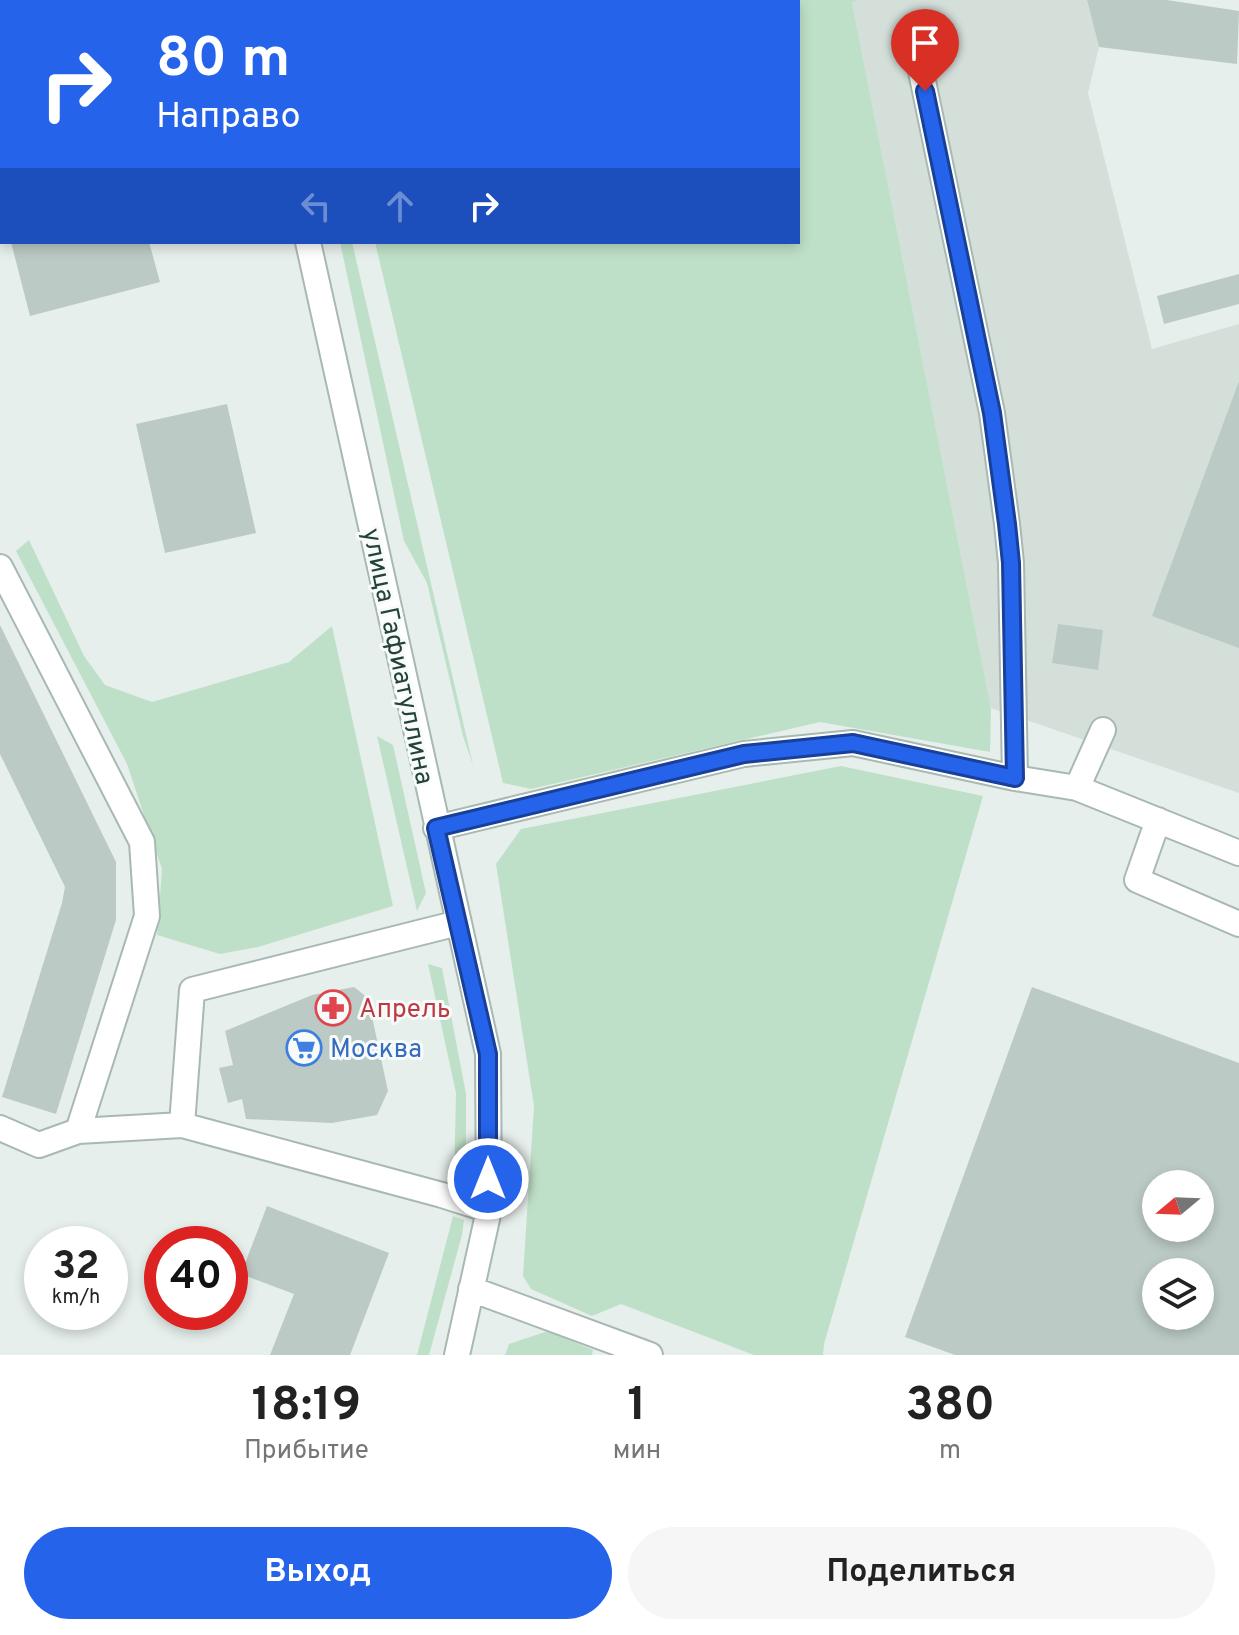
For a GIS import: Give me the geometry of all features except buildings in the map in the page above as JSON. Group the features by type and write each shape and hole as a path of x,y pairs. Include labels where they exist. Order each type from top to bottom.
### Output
{"street":[{"path":"919,62 992,413 1011,563 1015,778"},
{"name":"улица Гафиатуллина","path":"308,244 488,1054 489,1210 457,1355"},
{"path":"0,567 142,842 147,916 78,1131"},
{"path":"1077,788 1103,730"},
{"path":"436,828 744,754 853,743 1015,778 1077,788 1239,853"},
{"path":"1158,820 1137,880 1239,924"},
{"path":"182,1125 192,990 458,923"},
{"path":"0,1128 39,1145 78,1131 182,1125 489,1210"},
{"path":"471,1289 650,1355"}],"shaded area":[{"path":"1087,0 1099,47 1088,93 1152,349 1239,324 1239,793 991,708 852,2"}],"green space":[{"path":"800,0 860,0 852,2 991,708 990,752 820,722 531,789 503,783 375,244 800,244"},
{"path":"340,244 352,244 473,765 463,736 427,583 404,541"},
{"path":"29,540 84,656 105,685 152,702 289,662 332,626 393,906 258,947 220,954 157,935 162,869 127,764 16,551"},
{"path":"377,736 393,745 426,893 417,911"},
{"path":"841,766 983,796 823,1355 754,1355 621,1304 592,1316 531,1289 523,1276 534,1106 496,864 521,829"},
{"path":"428,964 442,968 466,1094 466,1189 454,1184 456,1093"},
{"path":"453,1216 464,1220 462,1235 429,1355 417,1355"},
{"path":"548,1331 593,1350 592,1355 505,1355 509,1344"}],"place":[{"name":"Апрель","path":"333,1008"},
{"name":"Москва","path":"304,1048"}],"route":[{"path":"488,1179 488,1054 436,828 744,754 853,743 1015,778 1011,563 1007,524 992,413 925,91"}]}
